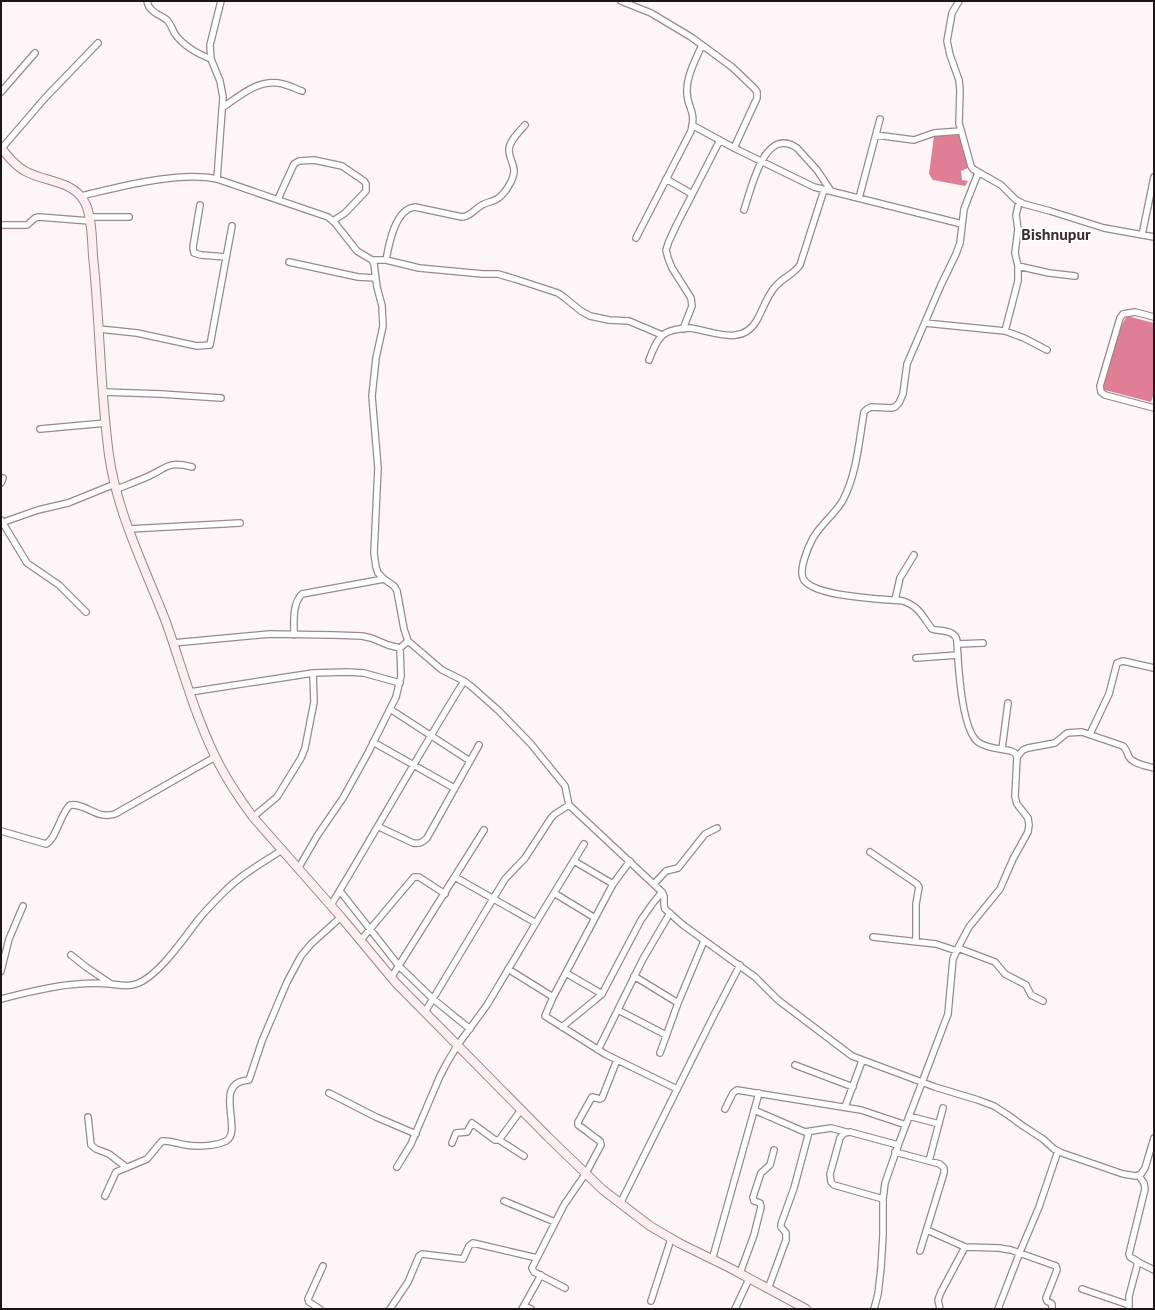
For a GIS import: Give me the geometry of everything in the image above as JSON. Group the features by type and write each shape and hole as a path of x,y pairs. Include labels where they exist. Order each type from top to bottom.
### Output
{"street":[{"path":"147,1 151,9 168,22 180,40 200,55 211,59"},
{"path":"217,179 223,90 211,59 211,39 221,1"},
{"path":"621,1 652,13 702,45 732,67 757,92 757,98 734,148"},
{"path":"959,1 952,13 948,41 950,55 959,80 959,116 961,130 971,166 978,173 1001,185 1019,202 1104,228 1154,237"},
{"path":"98,43 45,98 1,148 24,170 42,178 67,185 81,196 86,204 96,283 109,456 116,487 129,529 216,757 242,802 253,817 341,917 391,978 521,1110 603,1190 650,1226 671,1239 690,1250 740,1273 806,1309"},
{"path":"636,238 694,120 688,100 687,86 702,45"},
{"path":"1,92 35,53"},
{"path":"223,106 254,86 264,84 279,83 302,91"},
{"path":"859,198 880,119"},
{"path":"386,260 390,238 395,226 405,210 409,208 427,210 467,217 481,205 498,199 512,180 514,172 509,151 510,146 525,124"},
{"path":"692,125 734,148 814,187 962,224"},
{"path":"876,135 914,140 934,133 961,130"},
{"path":"683,329 693,303 672,268 666,250 674,230 720,140"},
{"path":"744,210 761,160 775,145 780,143 794,146 817,170 831,191"},
{"path":"278,199 292,167 299,161 314,160 346,167 364,181 366,184 366,191 345,213 333,221"},
{"path":"978,173 964,209 960,243 956,254 907,364 903,394 899,403 895,407 871,408 866,409 864,412 857,458 847,492 842,502 821,525 813,538 806,552 802,575 803,580 809,585 822,591 894,600 912,604 918,608 932,629 953,633 957,637 958,644 962,702 972,735 977,742 982,745 1015,753 1017,757"},
{"path":"81,196 123,186 162,180 194,176 217,179 328,217 333,221 357,251 372,260 386,260 419,268 498,274 515,278 566,298 581,312 590,316 609,320 629,321 662,335"},
{"path":"1142,236 1154,177"},
{"path":"666,179 692,194"},
{"path":"650,360 657,341 665,333 683,329 700,329 733,336 743,334 751,328 756,322 775,286 795,271 800,265 824,190"},
{"path":"1005,331 1018,281 1016,253 1018,229 1016,215 1019,202"},
{"path":"200,205 193,247 194,253 226,257"},
{"path":"1,225 27,225 35,218 39,217 89,219 129,217"},
{"path":"99,329 137,333 197,346 209,345 232,226"},
{"path":"372,260 383,316 383,326 374,374 372,396 378,468 374,553 378,573 394,586 397,591 404,629 408,641 442,670 464,681 499,712 531,744 565,786 569,806 630,860 662,892 664,896 664,905 670,913 704,941 740,965 755,977 778,1000 852,1056 922,1083 994,1106 1058,1151 1133,1177 1139,1176 1146,1168 1154,1138"},
{"path":"289,262 358,277 376,278"},
{"path":"1018,266 1049,273 1075,276"},
{"path":"1154,317 1135,312 1123,314 1120,318 1100,386 1101,392 1104,395 1154,408"},
{"path":"925,323 1005,331 1024,338 1047,350"},
{"path":"103,392 221,398"},
{"path":"40,429 106,423"},
{"path":"86,612 59,585 27,563 2,522 38,510 68,503 149,476 170,465 178,464 192,468"},
{"path":"129,529 240,523"},
{"path":"894,600 900,578 914,555"},
{"path":"294,635 296,603 302,594 384,579"},
{"path":"173,643 270,634 362,636 400,648"},
{"path":"298,869 317,836 343,798 396,698 400,683 400,648 408,641"},
{"path":"958,644 983,643"},
{"path":"916,658 958,656"},
{"path":"1090,734 1109,694 1116,663 1123,662 1154,668"},
{"path":"190,692 313,674 347,672 358,673 400,683"},
{"path":"253,817 276,797 301,758 305,748 314,702 313,674"},
{"path":"331,906 464,681"},
{"path":"1002,749 1008,703"},
{"path":"390,708 470,761"},
{"path":"874,1309 878,1294 881,1268 883,1198 885,1183 895,1152 948,1014 953,960 969,927 1000,889 1013,859 1028,832 1028,818 1017,804 1015,797 1017,757 1023,750 1028,748 1055,743 1067,733 1082,732 1123,746 1130,758 1134,761 1154,768"},
{"path":"373,742 454,788"},
{"path":"379,827 413,842 419,844 423,842 427,838 479,745"},
{"path":"1,831 46,844 51,840 70,805 77,805 103,816 110,816 216,757"},
{"path":"425,1012 505,879 525,858 551,818 569,806"},
{"path":"654,884 666,871 678,868 705,834 717,828"},
{"path":"391,978 484,830"},
{"path":"397,1167 416,1134 440,1076 458,1046 487,1005 584,844"},
{"path":"1,999 26,992 71,984 133,985 141,982 173,952 200,918 230,886 244,874 282,850"},
{"path":"870,852 917,884 916,942"},
{"path":"574,860 613,884"},
{"path":"630,860 613,884 553,997 545,1016 598,1050 677,1089"},
{"path":"360,941 414,877 419,877 445,894"},
{"path":"455,877 536,923"},
{"path":"340,891 369,930 399,966 433,999 470,1029"},
{"path":"562,1027 602,994 641,920 662,892"},
{"path":"554,893 595,918"},
{"path":"1,971 9,939 22,906"},
{"path":"598,1050 634,976 670,913"},
{"path":"105,1196 113,1175 116,1172 147,1159 162,1141 197,1145 218,1143 230,1137 232,1127 229,1101 235,1083 240,1080 249,1080 271,1019 287,982 302,956 311,944 341,917"},
{"path":"873,937 942,945 995,962 1005,974 1026,985 1031,995 1042,1001"},
{"path":"660,1053 678,1003 704,941"},
{"path":"71,955 111,984"},
{"path":"620,1204 740,965"},
{"path":"508,968 553,997"},
{"path":"566,973 602,994"},
{"path":"634,976 678,1003"},
{"path":"618,1010 666,1035"},
{"path":"566,1288 532,1270 532,1266 567,1199 586,1173 599,1149 601,1143 594,1138 588,1130 578,1125 578,1122 592,1097 602,1098 617,1060"},
{"path":"845,1107 862,1061"},
{"path":"795,1065 853,1087"},
{"path":"725,1109 735,1090 861,1110 906,1125"},
{"path":"328,1093 376,1117 416,1134"},
{"path":"712,1260 759,1093"},
{"path":"929,1161 943,1108"},
{"path":"499,1140 521,1110"},
{"path":"754,1110 800,1130 809,1132 831,1128 898,1145"},
{"path":"909,1116 939,1124"},
{"path":"88,1117 91,1145 96,1149 109,1154 126,1167"},
{"path":"452,1143 456,1133 467,1132 472,1123 495,1140 499,1140 524,1156"},
{"path":"768,1289 786,1240 781,1224 796,1182 809,1132"},
{"path":"846,1132 840,1138 830,1174 831,1182 834,1185 883,1198"},
{"path":"740,1273 754,1235 761,1207 760,1203 754,1201 753,1198 761,1173 770,1164 774,1150"},
{"path":"998,1309 1039,1207 1058,1151"},
{"path":"895,1152 943,1165 944,1170 920,1251"},
{"path":"1139,1176 1144,1183 1145,1192 1129,1254 1130,1257 1136,1261 1154,1270"},
{"path":"504,1201 556,1222"},
{"path":"927,1230 965,1247 999,1248 1020,1252 1057,1267 1046,1298 1047,1301 1052,1304 1052,1309"},
{"path":"650,1301 671,1239"},
{"path":"390,1309 408,1282 422,1254 463,1258 469,1246 474,1243 537,1258"},
{"path":"940,1309 938,1300 941,1292 965,1247"},
{"path":"1082,1289 1129,1307 1129,1296 1137,1266 1136,1261"},
{"path":"320,1309 309,1302 308,1299 323,1266"},
{"path":"531,1309 523,1307 541,1275"},
{"path":"735,1309 750,1279"}],"shaded area":[{"path":"960,135 968,168 961,171 962,180 968,181 965,186 933,180 929,174 934,136"},
{"path":"1127,316 1154,323 1154,393 1151,402 1101,389 1117,333"}],"district":[{"name":"Bishnupur","path":"1056,234"}]}
